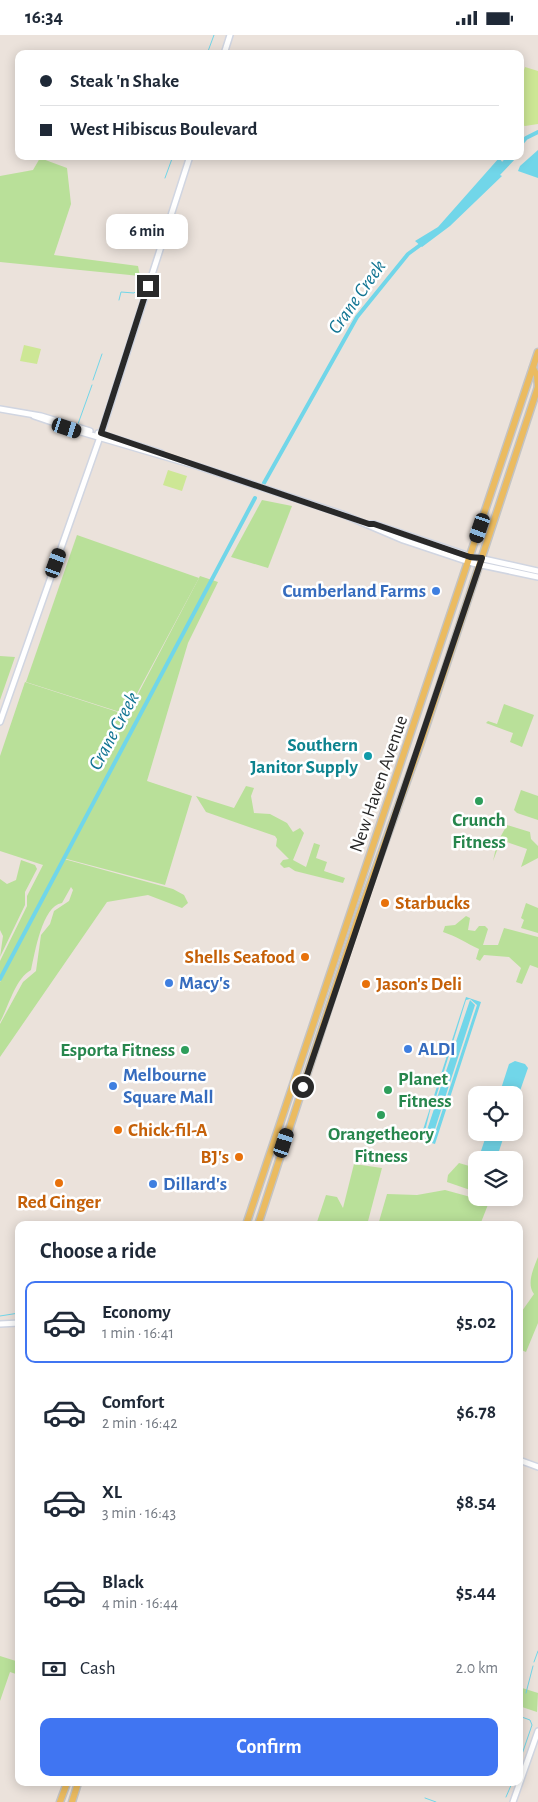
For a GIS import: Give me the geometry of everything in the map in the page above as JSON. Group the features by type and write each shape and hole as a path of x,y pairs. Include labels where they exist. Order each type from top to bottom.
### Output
{"main road":[{"path":"538,353 535,366 538,387"},
{"name":"New Haven Avenue","path":"248,1221 357,891 414,729 469,559 535,366"},
{"name":"New Haven Avenue","path":"258,1221 360,912 373,881 420,745 538,387"},
{"path":"512,431 513,443 517,450"},
{"path":"498,474 502,483 502,495"},
{"path":"452,612 452,625 457,631"},
{"path":"431,678 435,686 436,697"},
{"path":"419,713 420,724 424,732"},
{"path":"414,729 418,734 420,745"},
{"path":"368,862 368,873 373,881"},
{"path":"357,891 361,900 360,912"},
{"path":"251,1209 256,1221"},
{"path":"60,1802 66,1786"},
{"path":"72,1802 77,1786"},
{"path":"63,1793 68,1802"}],"street":[{"path":"225,50 230,35"},
{"path":"0,722 101,435 189,160"},
{"path":"0,409 34,416 101,435 369,524 374,524 469,559 538,571"},
{"path":"480,561 538,577"},
{"path":"0,1324 15,1323"},
{"path":"8,1324 15,1327"},
{"path":"523,1461 538,1467"},
{"path":"523,1774 538,1731"},
{"path":"513,1802 519,1786"}],"green space":[{"path":"525,67 538,71 538,124 525,126 524,126"},
{"path":"39,160 45,160 67,168 71,204 54,255 138,266 140,276 0,262 0,176 33,170"},
{"path":"24,345 41,349 37,364 20,361"},
{"path":"168,470 187,476 182,491 163,485"},
{"path":"262,500 292,506 268,568 231,557"},
{"path":"77,535 199,578 126,714 26,682"},
{"path":"200,576 218,582 188,643 147,781 192,796 165,885 63,858 0,978 0,961 27,906 27,896 43,865 0,851 0,756 25,682 127,715"},
{"path":"0,656 15,657 0,700"},
{"path":"504,704 534,715 522,747 510,742 513,733 486,723 488,721 497,724"},
{"path":"246,786 254,788 251,796 254,813 270,814 287,823 293,832 300,828 304,833 293,860 306,867 314,843 320,845 316,858 327,862 324,871 345,878 343,883 295,871 289,867 284,868 280,864 283,860 289,859 276,846 277,839 275,836 206,812 196,796 234,808"},
{"path":"521,790 538,796 538,820 517,813 514,810"},
{"path":"507,825 530,832 531,839 538,846 538,858 521,867 527,849 501,840 493,861 497,843"},
{"path":"64,859 173,889 184,895 188,903 182,908 148,895 107,902 0,1057 0,1024 23,982 36,971 41,935 50,924 54,911 69,901 73,890 71,887 62,903 55,906 49,912 44,921 31,970 25,974 17,986 0,1022 0,982"},
{"path":"21,860 35,865 37,869 25,892 25,905 0,957 3,936 0,930 0,879 7,884 16,880"},
{"path":"526,903 538,908 538,933 521,928 524,920 521,918"},
{"path":"466,916 470,918 468,930 475,931 479,926 485,926 488,929 483,945 498,945 504,928 538,937 538,968 530,965 522,984 516,982 521,968 509,957 484,955 480,961 476,959 479,949 443,932 445,926 455,925"},
{"path":"459,1163 468,1166 468,1189 447,1182 448,1175"},
{"path":"354,1164 382,1168 368,1221 317,1221 326,1195 337,1197 343,1208"},
{"path":"445,1190 468,1196 468,1206 487,1206 482,1221 379,1221 387,1194 417,1195"},
{"path":"538,1257 538,1323 526,1352 523,1351 523,1310 534,1294 531,1285 533,1270"},
{"path":"0,1656 15,1661 15,1674 10,1672 0,1701"},
{"path":"523,1688 538,1693 537,1712 523,1707"}],"water":[{"path":"538,150 538,178 518,171 520,166"},
{"path":"497,160 501,160 504,164 508,160 514,160 500,175 502,176 450,226 422,247 415,241 438,227"},
{"path":"466,997 481,1002 435,1144 425,1141 430,1140 434,1136 477,1005 470,999 466,1000 436,1097 433,1099 424,1135 421,1137 422,1140 420,1139"},
{"path":"470,1000 475,1005 433,1135 429,1139 424,1139 422,1137 425,1136 436,1103 435,1100"},
{"path":"515,1061 525,1064 528,1068 522,1086 502,1086 509,1064"},
{"path":"484,1141 502,1141 499,1151 481,1151"}],"waterway":[{"path":"208,50 214,35"},
{"name":"Crane Creek","path":"524,140 538,132"},
{"path":"165,178 172,160"},
{"name":"Crane Creek","path":"501,166 506,160"},
{"name":"Crane Creek","path":"264,483 357,317 408,254 423,243"},
{"path":"119,300 121,292 134,293 138,289"},
{"path":"93,380 102,354"},
{"path":"78,424 92,385"},
{"name":"Crane Creek","path":"0,979 255,498"},
{"path":"0,1316 15,1314"},
{"path":"534,1662 538,1651"},
{"path":"526,1693 533,1666"},
{"path":"523,1717 530,1720 532,1725 523,1751"},
{"path":"506,1797 511,1786"},
{"path":"425,1798 436,1802"}],"place":[{"name":"Cumberland Farms","path":"436,591"},
{"name":"Southern Janitor Supply","path":"368,756"},
{"name":"Crunch Fitness","path":"479,801"},
{"name":"Starbucks","path":"385,903"},
{"name":"Shells Seafood","path":"305,957"},
{"name":"Macy's","path":"169,983"},
{"name":"Jason's Deli","path":"366,984"},
{"name":"ALDI","path":"408,1049"},
{"name":"Esporta Fitness","path":"185,1050"},
{"name":"Melbourne Square Mall","path":"113,1086"},
{"name":"Planet Fitness","path":"388,1090"},
{"name":"Orangetheory Fitness","path":"381,1115"},
{"name":"Chick-fil-A","path":"118,1130"},
{"name":"BJ's","path":"239,1157"},
{"name":"Red Ginger","path":"59,1183"},
{"name":"Dillard's","path":"153,1184"}],"route":[{"path":"148,286 101,433 369,524 374,524 470,557 482,558 414,764 360,912 303,1087"}]}
